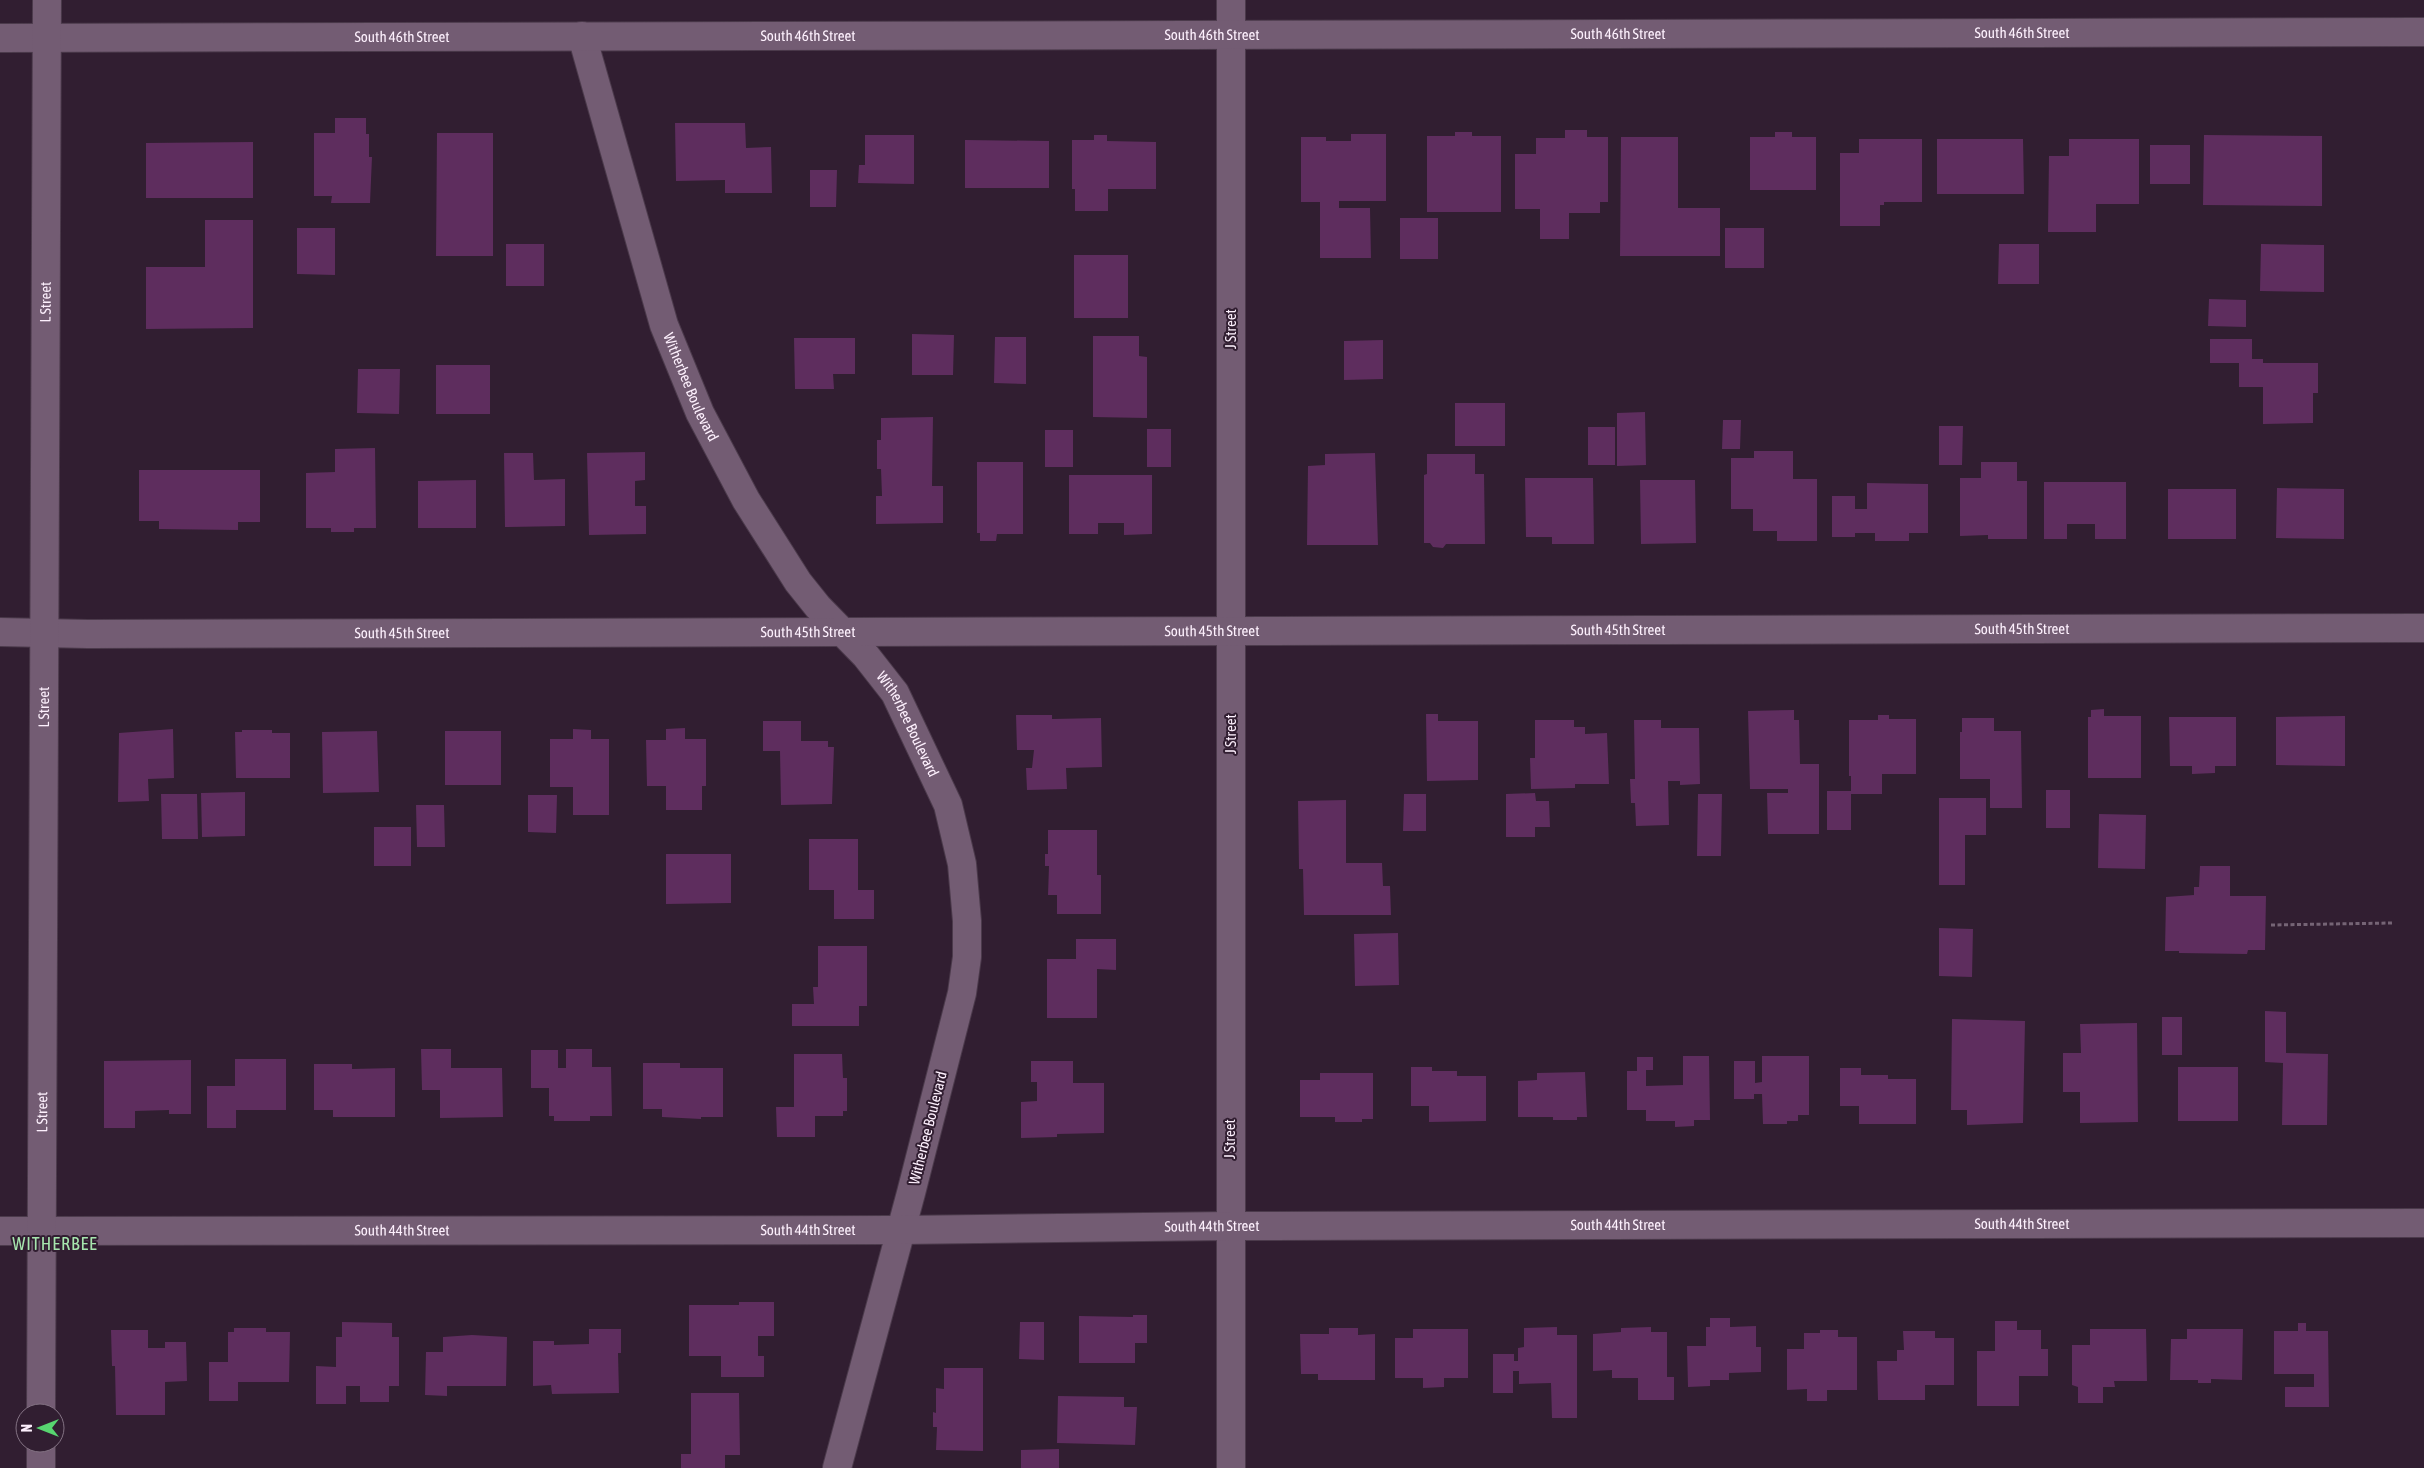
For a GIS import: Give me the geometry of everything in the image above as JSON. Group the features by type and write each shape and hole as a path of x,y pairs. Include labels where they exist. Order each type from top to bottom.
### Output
{"street":[{"name":"L Street","path":"41,1403 47,0"},
{"name":"J Street","path":"1230,0 1231,1468"},
{"name":"South 46th Street","path":"0,38 2424,32"},
{"name":"Witherbee Boulevard","path":"582,36 651,284 679,365 722,458 798,582 840,630 866,656 895,693 929,761 948,805 958,844 966,892 967,957 962,993 837,1468"},
{"name":"South 45th Street","path":"0,632 840,630 1231,632 2424,628"},
{"name":"South 44th Street","path":"0,1231 900,1230 1230,1226 2424,1223"},
{"path":"41,1453 41,1468"}],"path":[{"path":"2271,925 2392,923"}],"building":[{"path":"335,118 366,118 366,134 369,134 369,157 372,157 370,203 331,203 332,196 314,196 314,133 335,133"},
{"path":"675,123 745,123 746,148 771,147 772,193 725,193 725,180 676,181"},
{"path":"1565,130 1587,130 1587,137 1608,137 1608,202 1600,202 1600,213 1569,213 1569,239 1540,239 1540,209 1515,209 1515,154 1536,154 1536,138 1565,138"},
{"path":"1455,132 1472,132 1472,136 1501,136 1501,212 1427,212 1427,136 1455,136"},
{"path":"1775,132 1792,132 1792,137 1816,137 1816,190 1750,190 1750,137 1775,137"},
{"path":"437,133 493,133 493,256 436,256"},
{"path":"1351,134 1386,134 1386,201 1339,201 1339,208 1370,208 1371,258 1320,258 1320,202 1301,202 1301,137 1326,137 1326,141 1351,141"},
{"path":"865,135 914,135 914,184 858,183 859,165 865,165"},
{"path":"1094,135 1107,135 1107,141 1156,142 1156,189 1108,189 1108,211 1075,211 1075,189 1072,189 1072,140 1094,140"},
{"path":"2204,135 2322,136 2322,206 2203,205"},
{"path":"1621,137 1678,137 1678,208 1720,208 1720,256 1620,256"},
{"path":"1859,139 1922,139 1922,202 1884,202 1884,205 1880,205 1880,226 1840,226 1840,153 1859,153"},
{"path":"1937,139 2023,139 2024,194 1937,194"},
{"path":"2069,139 2139,139 2139,204 2096,204 2096,232 2048,232 2049,156 2069,156"},
{"path":"965,140 1049,141 1049,188 965,188"},
{"path":"253,142 253,198 146,198 146,143"},
{"path":"2150,145 2190,145 2190,184 2150,184"},
{"path":"810,170 837,170 836,207 810,207"},
{"path":"1400,218 1438,218 1438,259 1400,259"},
{"path":"205,220 253,220 253,328 146,329 146,267 205,267"},
{"path":"297,228 335,228 335,275 297,274"},
{"path":"1725,228 1764,228 1764,268 1725,268"},
{"path":"506,244 544,244 544,286 506,286"},
{"path":"1999,244 2039,244 2039,284 1998,284"},
{"path":"2261,244 2324,245 2324,292 2260,291"},
{"path":"1074,255 1128,255 1128,318 1074,318"},
{"path":"2209,299 2246,300 2246,327 2208,326"},
{"path":"912,334 954,335 953,375 912,375"},
{"path":"1093,336 1139,336 1139,356 1147,357 1147,418 1093,417"},
{"path":"995,337 1026,337 1026,384 994,383"},
{"path":"794,338 855,338 855,374 833,374 834,389 795,389"},
{"path":"2210,339 2252,339 2252,359 2263,359 2263,363 2318,363 2318,393 2313,393 2313,423 2263,424 2263,387 2239,387 2239,363 2210,363"},
{"path":"1383,340 1383,379 1344,380 1344,341"},
{"path":"436,365 490,365 490,414 436,414"},
{"path":"358,369 400,369 399,414 357,413"},
{"path":"1455,403 1505,403 1505,446 1455,446"},
{"path":"1645,412 1646,465 1617,466 1617,413"},
{"path":"933,417 932,486 943,486 943,523 876,524 876,496 882,496 881,469 877,469 877,440 881,440 881,418"},
{"path":"1723,420 1741,420 1740,449 1722,449"},
{"path":"1939,426 1963,426 1962,465 1939,465"},
{"path":"1588,427 1615,427 1615,465 1588,465"},
{"path":"1147,429 1171,429 1171,467 1147,467"},
{"path":"1045,430 1073,430 1073,467 1045,467"},
{"path":"375,448 376,528 354,528 354,532 331,532 331,528 306,528 306,473 335,472 335,449"},
{"path":"1754,451 1793,451 1793,479 1817,479 1817,541 1777,541 1777,531 1753,531 1753,509 1731,509 1731,458 1754,458"},
{"path":"645,452 645,480 635,481 635,506 646,506 646,534 589,535 587,453"},
{"path":"504,453 533,453 534,480 565,479 565,526 505,527"},
{"path":"1375,453 1378,545 1307,545 1308,466 1325,465 1325,454"},
{"path":"1427,454 1475,454 1475,474 1484,474 1485,544 1446,544 1443,548 1433,547 1430,543 1424,543 1424,475 1427,474"},
{"path":"977,462 1023,462 1023,534 997,534 996,541 980,541 980,533 977,533"},
{"path":"1981,462 2017,462 2017,481 2027,481 2027,539 1988,539 1988,535 1960,536 1960,478 1981,478"},
{"path":"139,470 260,470 260,522 238,522 238,530 159,529 159,521 139,521"},
{"path":"1069,475 1152,475 1152,534 1124,535 1124,523 1098,523 1098,534 1069,534"},
{"path":"1525,478 1593,478 1594,544 1552,544 1552,537 1526,537"},
{"path":"476,480 476,528 418,528 418,481"},
{"path":"1640,480 1695,480 1696,543 1641,544"},
{"path":"2044,482 2126,482 2126,539 2095,539 2095,524 2067,524 2067,539 2044,539"},
{"path":"1867,483 1928,484 1928,533 1909,533 1909,541 1875,541 1875,533 1855,533 1855,537 1832,537 1832,496 1855,496 1855,509 1867,509"},
{"path":"2277,488 2344,489 2344,539 2276,538"},
{"path":"2168,489 2236,489 2236,539 2168,539"},
{"path":"2104,709 2104,716 2141,716 2141,778 2088,778 2088,717 2091,717 2091,710"},
{"path":"1794,710 1794,720 1799,720 1800,764 1819,764 1819,834 1768,834 1767,793 1788,793 1788,789 1750,789 1748,711"},
{"path":"1426,714 1438,714 1438,721 1478,721 1478,780 1427,781"},
{"path":"1016,715 1052,715 1052,719 1101,718 1102,767 1066,768 1067,789 1027,790 1026,768 1032,768 1034,750 1017,750"},
{"path":"1878,715 1889,715 1889,719 1916,719 1916,774 1882,774 1882,794 1851,794 1851,830 1827,830 1827,791 1851,791 1851,776 1849,776 1849,720 1878,720"},
{"path":"2345,716 2345,766 2276,765 2276,717"},
{"path":"2169,717 2236,717 2236,766 2215,766 2215,773 2192,774 2192,766 2170,766"},
{"path":"1962,718 1994,718 1994,731 2021,731 2022,808 1990,808 1990,779 1960,779 1960,732 1962,732"},
{"path":"1535,720 1574,720 1574,727 1585,727 1585,734 1607,733 1609,784 1575,784 1575,788 1531,789 1530,758 1535,758"},
{"path":"1634,720 1661,720 1661,728 1699,728 1700,784 1680,785 1680,781 1668,781 1669,825 1636,826 1635,803 1631,803 1630,779 1635,779"},
{"path":"763,721 801,721 801,741 828,741 828,747 834,747 832,804 781,805 780,751 763,751"},
{"path":"685,728 685,739 706,739 706,786 702,786 702,810 666,810 666,786 647,786 646,740 666,740 666,729"},
{"path":"173,729 174,778 148,779 149,801 118,802 119,733"},
{"path":"573,729 591,730 591,739 609,739 609,815 573,815 573,787 550,787 550,739 573,739"},
{"path":"242,730 272,730 272,733 290,733 290,778 236,778 235,732 242,732"},
{"path":"377,731 379,792 323,793 322,732"},
{"path":"445,731 501,731 501,785 445,785"},
{"path":"2046,790 2070,790 2070,828 2046,828"},
{"path":"245,792 245,836 202,837 201,793"},
{"path":"1535,793 1536,801 1549,801 1550,827 1535,827 1535,837 1506,837 1506,794"},
{"path":"161,794 197,794 198,839 162,839"},
{"path":"1404,794 1426,794 1426,831 1403,831"},
{"path":"1698,794 1722,794 1721,856 1697,856"},
{"path":"528,795 557,795 556,833 528,832"},
{"path":"1939,798 1986,798 1986,835 1965,835 1965,885 1939,885"},
{"path":"1346,800 1346,863 1382,863 1383,886 1390,886 1391,915 1304,915 1303,869 1299,869 1298,801"},
{"path":"416,805 444,805 445,847 417,847"},
{"path":"2099,814 2146,815 2145,869 2098,868"},
{"path":"374,827 411,827 411,866 374,866"},
{"path":"1048,830 1097,830 1097,875 1101,875 1101,914 1057,914 1057,895 1048,895 1049,866 1045,866 1045,854 1048,854"},
{"path":"809,839 858,839 858,890 874,890 874,919 834,919 834,890 809,890"},
{"path":"666,854 731,854 731,903 666,904"},
{"path":"2200,866 2230,866 2230,896 2266,896 2265,950 2248,950 2247,954 2165,951 2166,897 2194,895 2194,887 2199,887"},
{"path":"1939,928 1973,929 1972,977 1939,976"},
{"path":"1398,933 1399,985 1355,986 1354,934"},
{"path":"1076,939 1116,939 1116,970 1097,969 1097,1018 1047,1018 1047,959 1076,959"},
{"path":"818,946 867,946 867,1006 859,1006 859,1026 792,1026 792,1004 814,1004 813,987 818,987"},
{"path":"2265,1011 2286,1012 2286,1053 2328,1054 2327,1125 2282,1125 2283,1063 2265,1062"},
{"path":"2162,1017 2182,1017 2182,1055 2162,1055"},
{"path":"1952,1019 2025,1021 2023,1123 1967,1125 1967,1110 1951,1110"},
{"path":"2137,1023 2138,1122 2080,1123 2080,1092 2063,1092 2063,1053 2081,1053 2080,1024"},
{"path":"421,1049 451,1049 451,1068 502,1068 503,1117 440,1118 440,1090 422,1090"},
{"path":"566,1049 592,1049 592,1067 611,1067 612,1116 590,1116 590,1121 554,1121 554,1116 549,1116 549,1088 531,1088 531,1050 558,1050 558,1068 566,1068"},
{"path":"794,1054 842,1054 843,1078 847,1078 847,1111 843,1111 843,1116 815,1116 815,1137 777,1137 776,1107 794,1107"},
{"path":"1683,1056 1709,1056 1710,1120 1694,1120 1694,1126 1675,1127 1675,1121 1646,1121 1646,1110 1627,1110 1627,1071 1637,1071 1637,1057 1653,1057 1653,1070 1646,1070 1646,1086 1683,1085"},
{"path":"1762,1056 1809,1056 1809,1115 1798,1115 1798,1121 1787,1121 1787,1124 1763,1124 1762,1094 1754,1094 1754,1099 1734,1099 1734,1061 1755,1061 1755,1083 1762,1082"},
{"path":"235,1059 286,1059 286,1110 236,1110 236,1128 207,1128 207,1086 235,1086"},
{"path":"191,1060 191,1114 169,1114 169,1110 135,1111 135,1128 104,1128 104,1061"},
{"path":"1031,1061 1073,1061 1073,1083 1104,1083 1104,1133 1057,1134 1057,1137 1021,1138 1021,1102 1037,1101 1037,1082 1031,1082"},
{"path":"643,1063 680,1063 680,1068 723,1068 723,1117 701,1117 701,1119 662,1117 662,1109 643,1109"},
{"path":"314,1064 352,1064 352,1069 395,1068 395,1117 333,1117 333,1110 314,1110"},
{"path":"1411,1067 1432,1067 1432,1071 1457,1071 1457,1076 1486,1076 1486,1121 1429,1122 1429,1106 1411,1106"},
{"path":"2178,1067 2238,1067 2238,1121 2178,1121"},
{"path":"1840,1068 1861,1068 1861,1075 1888,1075 1888,1079 1916,1079 1916,1124 1859,1124 1859,1106 1840,1106"},
{"path":"1585,1072 1587,1117 1577,1117 1577,1120 1553,1120 1553,1117 1518,1117 1518,1081 1537,1080 1537,1073"},
{"path":"1320,1073 1373,1073 1373,1119 1362,1119 1362,1122 1335,1122 1335,1117 1300,1117 1300,1080 1320,1080"},
{"path":"739,1302 774,1302 774,1336 758,1336 758,1356 764,1356 764,1377 721,1377 721,1356 689,1356 689,1305 739,1305"},
{"path":"1133,1315 1147,1315 1147,1343 1135,1343 1135,1363 1079,1363 1079,1316 1133,1317"},
{"path":"1710,1318 1730,1318 1730,1327 1756,1326 1756,1347 1761,1347 1761,1372 1729,1373 1729,1380 1710,1380 1710,1386 1688,1387 1687,1346 1706,1346 1706,1327 1710,1327"},
{"path":"1995,1321 2017,1321 2017,1330 2041,1330 2041,1349 2048,1349 2048,1376 2019,1376 2019,1406 1977,1406 1977,1351 1995,1351"},
{"path":"342,1322 392,1323 392,1337 399,1337 399,1386 389,1386 389,1402 360,1402 360,1386 346,1386 346,1404 316,1404 316,1366 336,1367 336,1337 342,1337"},
{"path":"1020,1322 1044,1322 1044,1360 1019,1359"},
{"path":"2298,1323 2306,1323 2306,1331 2328,1331 2329,1407 2285,1407 2285,1387 2314,1387 2314,1374 2274,1374 2274,1331 2298,1331"},
{"path":"1557,1327 1557,1335 1577,1335 1577,1418 1552,1418 1551,1383 1519,1384 1519,1371 1513,1371 1513,1393 1493,1393 1493,1354 1514,1354 1514,1361 1518,1361 1518,1348 1524,1347 1524,1328"},
{"path":"1651,1327 1651,1332 1667,1332 1667,1377 1674,1377 1674,1400 1638,1400 1638,1378 1612,1378 1612,1370 1593,1371 1593,1334 1621,1332 1621,1328"},
{"path":"234,1328 266,1328 266,1332 290,1332 289,1382 238,1382 238,1401 209,1401 209,1362 228,1362 228,1332 234,1332"},
{"path":"1329,1328 1358,1328 1358,1335 1375,1334 1375,1380 1318,1380 1318,1374 1301,1374 1300,1334 1329,1334"},
{"path":"589,1329 621,1329 621,1353 618,1353 619,1393 552,1394 551,1385 533,1386 533,1341 554,1341 554,1345 589,1344"},
{"path":"1413,1329 1468,1329 1468,1378 1444,1378 1444,1387 1423,1388 1423,1378 1395,1378 1395,1338 1413,1338"},
{"path":"2090,1329 2146,1329 2147,1381 2114,1381 2115,1387 2103,1387 2103,1403 2078,1403 2078,1387 2072,1385 2072,1345 2090,1345"},
{"path":"2187,1329 2243,1329 2242,1380 2211,1379 2211,1383 2198,1383 2198,1380 2170,1380 2171,1339 2187,1339"},
{"path":"111,1330 148,1330 148,1348 165,1348 165,1342 186,1342 187,1381 165,1382 165,1415 116,1415 115,1366 112,1366"},
{"path":"1820,1330 1838,1330 1838,1337 1857,1337 1857,1390 1827,1390 1827,1401 1807,1401 1807,1389 1787,1390 1787,1349 1804,1349 1804,1333 1820,1333"},
{"path":"1903,1331 1935,1331 1935,1338 1954,1338 1954,1385 1925,1385 1925,1400 1878,1400 1877,1361 1897,1361 1897,1350 1904,1350"},
{"path":"472,1335 507,1337 506,1386 447,1386 447,1396 425,1395 426,1352 443,1352 443,1337"},
{"path":"944,1368 983,1368 983,1451 936,1450 937,1427 933,1427 933,1412 936,1413 936,1388 944,1389"},
{"path":"691,1393 739,1393 740,1455 725,1455 725,1468 681,1468 681,1454 691,1454"},
{"path":"1058,1396 1124,1397 1124,1407 1137,1407 1135,1445 1057,1443"},
{"path":"1059,1449 1059,1468 1021,1468 1021,1450"}],"district":[{"name":"WITHERBEE","path":"55,1244"}]}
